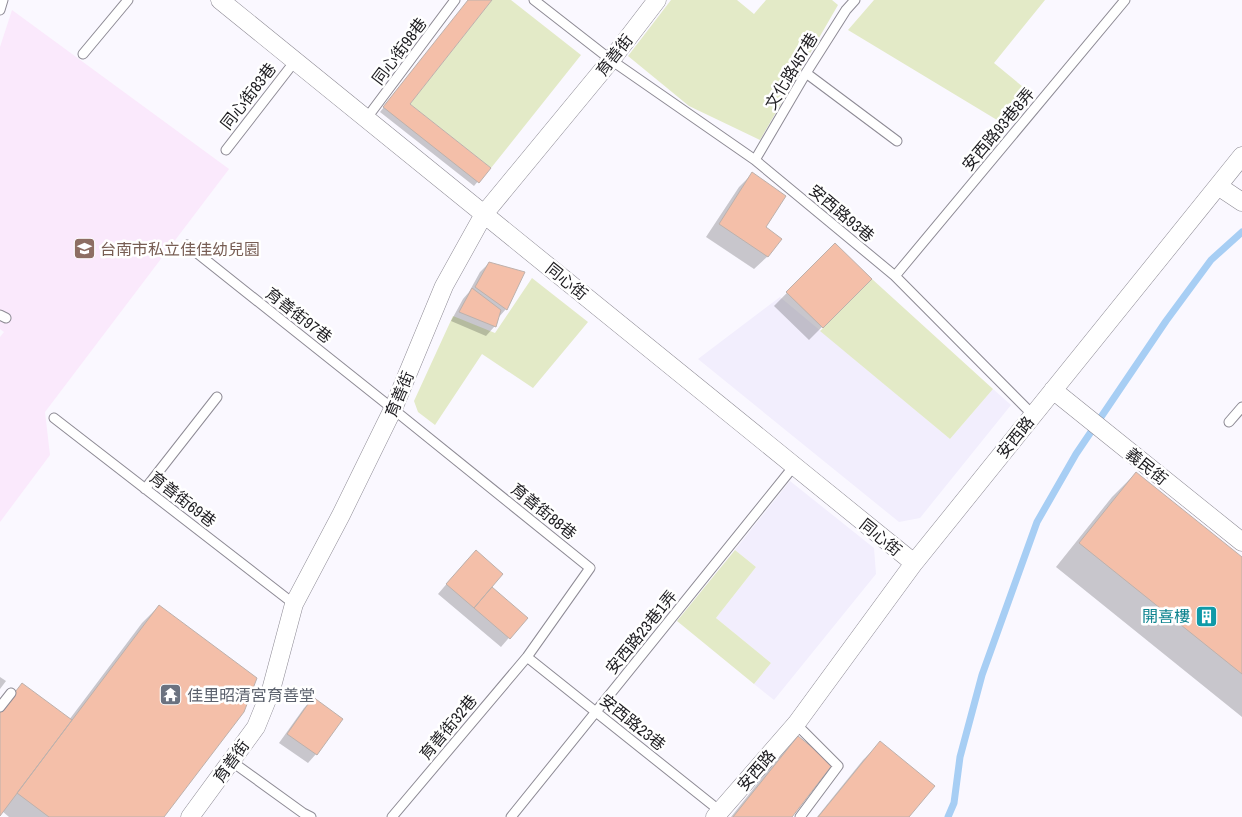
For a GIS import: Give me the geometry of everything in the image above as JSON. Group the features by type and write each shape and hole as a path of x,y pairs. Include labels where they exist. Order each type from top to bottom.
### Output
{"street":[{"name":"同心街","path":"220,0 914,563"},
{"name":"育善街","path":"190,817 256,726 270,690 294,604 341,515 393,409 444,286 484,214 611,60 657,0"},
{"name":"安西路","path":"718,814 796,724 914,563 1242,156"},
{"path":"1218,186 1242,202"},
{"name":"義民街","path":"1053,390 1242,542"}],"lane":[{"path":"0,10 3,0"},
{"path":"83,54 128,0"},
{"name":"同心街98巷","path":"366,119 455,0"},
{"name":"安西路93巷","path":"534,0 611,60 755,160 894,276 1033,415"},
{"name":"文化路457巷","path":"755,160 846,10 855,0"},
{"name":"安西路93巷8弄","path":"894,276 1124,0"},
{"name":"同心街83巷","path":"226,150 295,61"},
{"path":"806,74 897,140"},
{"name":"育善街97巷","path":"187,245 393,409"},
{"path":"145,489 217,397"},
{"path":"1229,422 1242,407"},
{"name":"育善街88巷","path":"393,409 590,568 527,657"},
{"name":"育善街69巷","path":"54,418 294,604"},
{"name":"安西路23巷1弄","path":"510,817 794,466"},
{"name":"安西路23巷","path":"527,657 718,814"},
{"name":"育善街32巷","path":"392,817 527,657"},
{"path":"0,707 11,693"},
{"path":"796,724 838,766 800,817"},
{"path":"231,761 311,817"}],"shaded area":[{"name":"台南市私立佳佳幼兒園","path":"12,10 229,169 45,412 50,455 0,522 0,337 4,332 0,329 0,47"},
{"path":"780,297 950,439 993,389 1011,405 920,518 899,522 698,359"},
{"path":"790,481 874,548 876,574 774,700 754,684 771,663 716,618 756,567 735,550"}],"green space":[{"path":"492,0 511,0 581,55 491,168 410,104"},
{"path":"671,0 737,0 754,14 766,0 832,0 838,5 760,140 689,106 628,56"},
{"path":"874,0 1045,0 994,63 1034,96 1007,126 848,30"},
{"path":"532,278 588,322 533,388 482,354 435,425 418,412 414,401 453,316 495,333"},
{"path":"872,279 993,389 950,439 820,331"},
{"path":"735,550 756,567 716,618 771,663 754,684 677,621"}],"building":[{"path":"468,0 492,0 410,104 491,168 479,183 383,107"},
{"path":"752,172 786,196 766,227 782,239 768,257 719,224"},
{"path":"835,243 872,279 823,328 786,292"},
{"path":"489,262 525,272 507,310 475,287"},
{"path":"472,288 501,310 496,327 459,312"},
{"name":"開喜樓","path":"1136,472 1242,557 1242,674 1079,543"},
{"path":"476,550 503,574 474,608 446,584"},
{"path":"492,587 528,618 510,639 474,608"},
{"name":"佳里昭清宮育善堂","path":"159,605 257,678 244,712 164,817 49,817 17,793"},
{"path":"22,683 72,720 0,816 0,712"},
{"path":"313,697 343,719 317,755 287,734"},
{"path":"798,736 833,764 792,817 733,817"},
{"path":"880,741 935,786 909,817 818,817"}],"waterway":[{"path":"948,817 954,803 960,757 982,675 1037,522 1076,454 1166,321 1211,260 1242,232"}],"place":[{"name":"台南市私立佳佳幼兒園","path":"84,249"},
{"name":"開喜樓","path":"1206,616"},
{"name":"佳里昭清宮育善堂","path":"171,695"}]}
